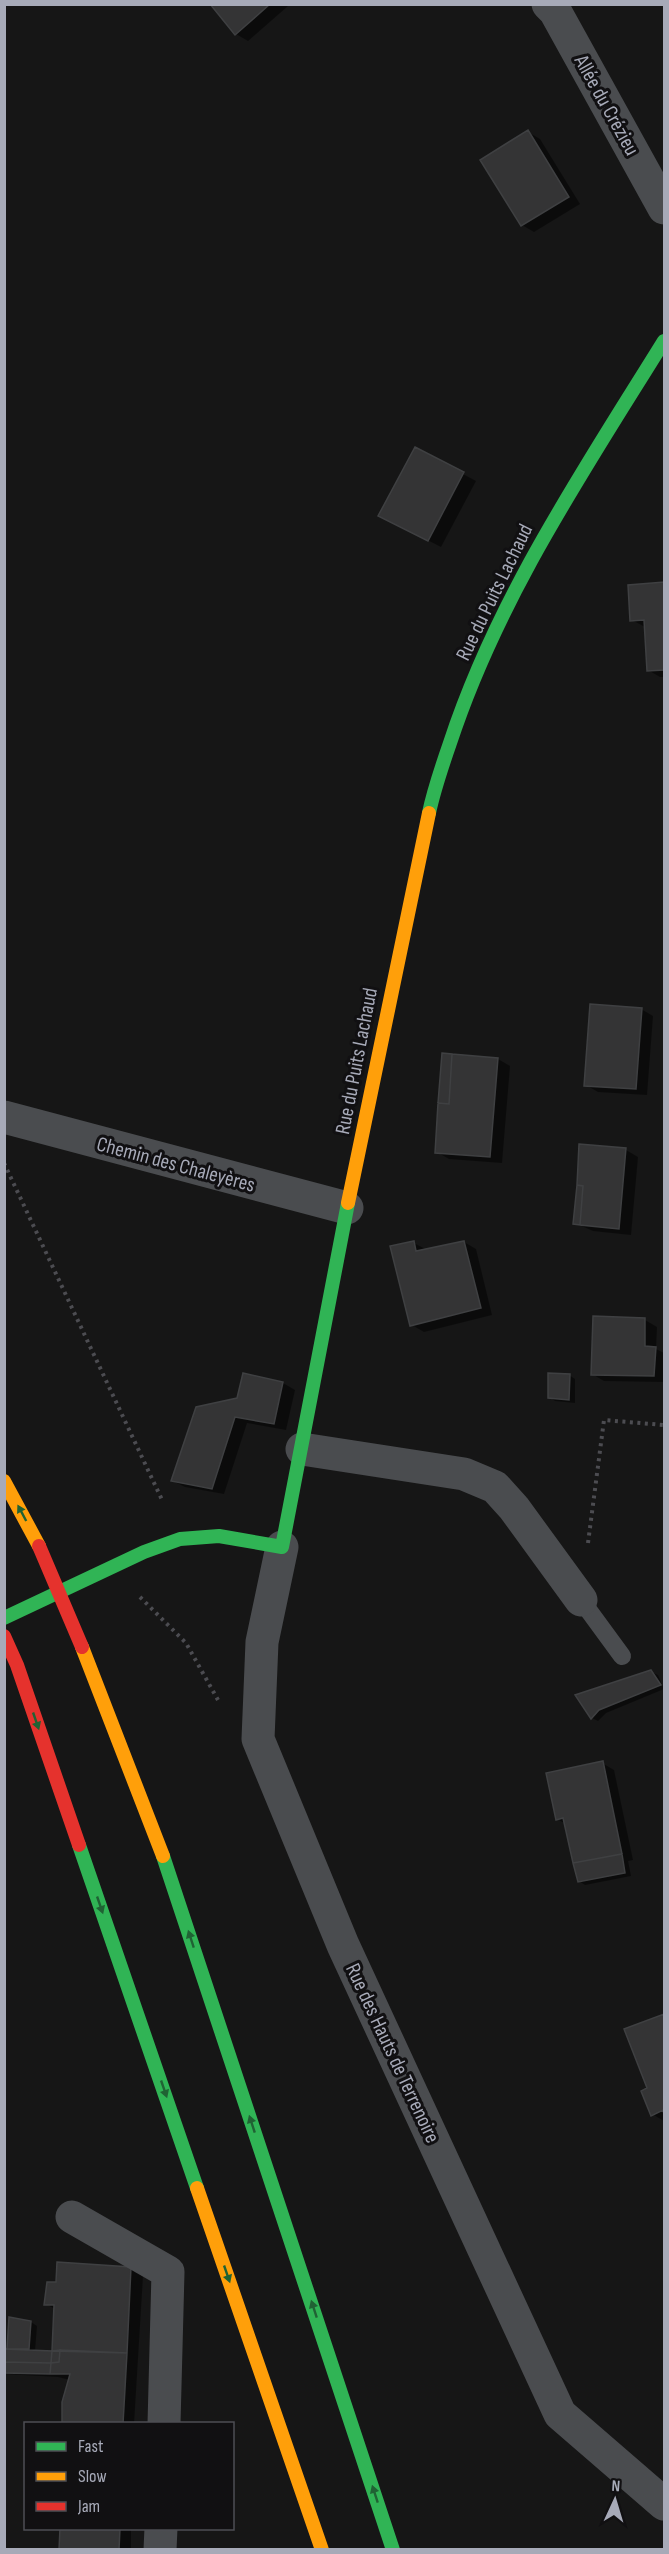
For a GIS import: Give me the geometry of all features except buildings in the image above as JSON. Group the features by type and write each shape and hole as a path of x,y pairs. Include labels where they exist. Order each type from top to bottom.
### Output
{"main road":[{"name":"Rue du Puits Lachaud","path":"282,1547 347,1208 432,796 462,708 497,626 537,546 664,341"},
{"path":"4,1481 39,1546 82,1647 168,1869 393,2550"},
{"path":"4,1618 144,1552 180,1539 219,1536 282,1547"},
{"path":"4,1636 17,1665 322,2550"}],"street":[{"name":"Allée du Crézieu","path":"548,4 555,11 664,208"},
{"name":"Chemin des Chaleyères","path":"4,1117 347,1208"},
{"path":"302,1449 464,1474 495,1487 514,1508 581,1600"},
{"name":"Rue des Hauts de Terrenoire","path":"282,1547 262,1642 258,1739 343,1945 560,2414 664,2504"},
{"path":"72,2217 168,2272 164,2422"},
{"path":"160,2550 161,2530"}],"lane":[{"path":"581,1600 622,1656"}],"path":[{"path":"4,1163 180,1539"},
{"path":"581,1600 604,1420 664,1425"},
{"path":"112,1569 186,1643 222,1708 258,1739"}],"traffic: fast":[{"path":"429,813 441,769 492,637 574,486 664,341"},
{"path":"4,1618 144,1552 180,1539 219,1536 282,1547 348,1203"},
{"path":"79,1845 197,2188"},
{"path":"163,1856 393,2550"}],"traffic: slow":[{"path":"348,1203 429,813"},
{"path":"4,1481 39,1546"},
{"path":"82,1647 163,1856"},
{"path":"197,2188 322,2550"}],"traffic: jam":[{"path":"39,1546 82,1647"},
{"path":"4,1636 17,1665 79,1845"}]}
